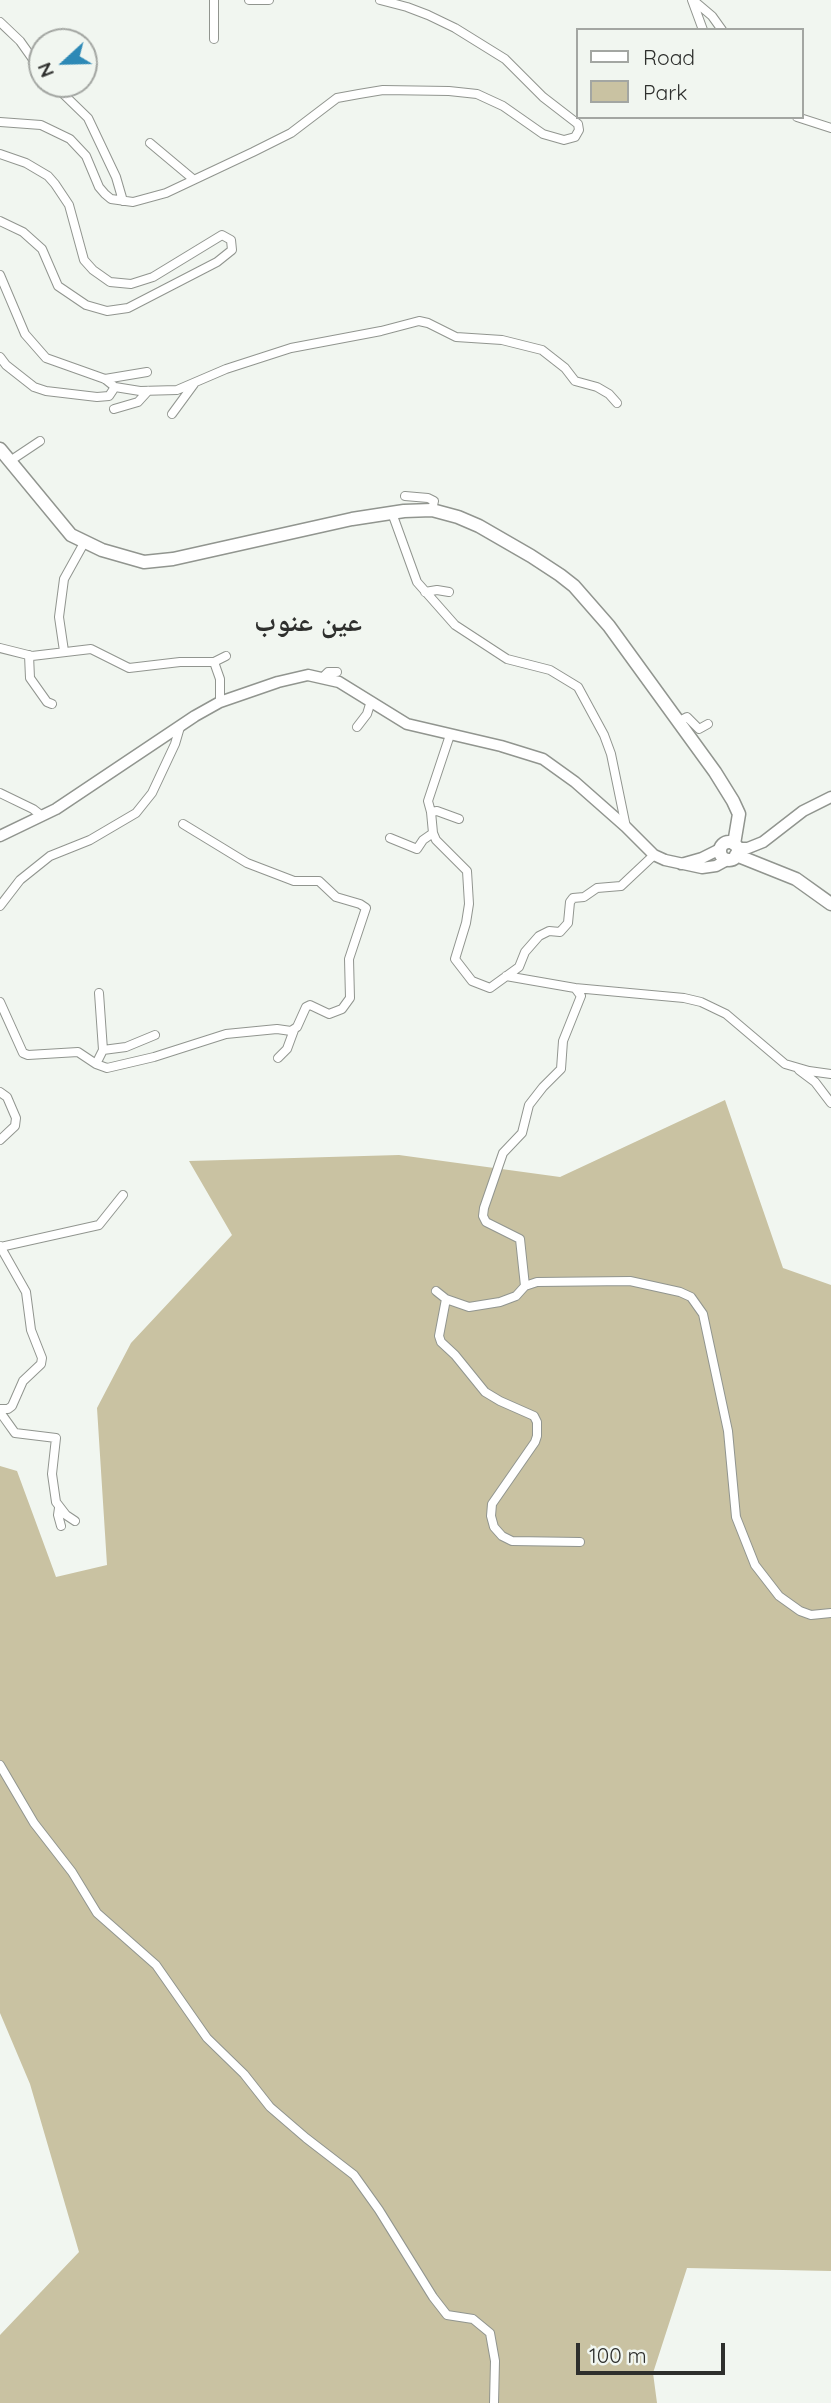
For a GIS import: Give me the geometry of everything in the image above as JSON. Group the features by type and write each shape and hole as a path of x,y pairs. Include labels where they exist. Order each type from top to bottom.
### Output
{"main road":[{"path":"0,449 71,535 85,543 144,562 173,559 352,519 392,513 432,510 479,526 531,556 575,586 609,626 733,801 738,814 730,850 796,879 831,904"}],"street":[{"path":"214,0 214,39"},
{"path":"249,0 269,0"},
{"path":"0,122 41,125 70,139 86,156 99,187 105,194 111,199 133,202 166,193 291,133 337,98 383,90 477,94 503,106 543,134 564,140 575,137 579,124 543,96 505,59 476,40 428,15 380,0"},
{"path":"693,0 702,28"},
{"path":"693,0 712,16 721,28"},
{"path":"0,23 28,52"},
{"path":"67,98 88,118 116,177 123,201"},
{"path":"803,119 831,128"},
{"path":"150,143 193,179"},
{"path":"0,154 33,167 55,184 69,205 84,260 110,282 131,284 153,277 222,235 231,240 232,250 217,262 128,308 107,311 86,305 58,286 41,249 23,232 0,220"},
{"path":"0,275 25,334 46,358 105,379 115,387 148,391 177,390 226,369 291,348 419,321 456,337 502,340 542,350 565,368 575,381 597,387 617,403"},
{"path":"0,357 34,387 46,391 97,397 109,396 115,387"},
{"path":"105,379 147,372"},
{"path":"172,414 196,381"},
{"path":"114,409 138,402 148,391"},
{"path":"10,461 40,441"},
{"path":"405,496 434,501 432,510"},
{"path":"392,513 415,577 455,625 486,647 519,663 559,674 578,687 604,735 611,754 618,776 626,827"},
{"path":"64,651 59,617 65,579 68,568 85,543"},
{"path":"425,592 449,592"},
{"path":"0,648 29,655 91,649 129,668 180,662 214,662 226,656"},
{"path":"29,655 30,678 47,702 52,704"},
{"path":"214,662 220,679 220,702"},
{"path":"324,677 328,672 337,672"},
{"path":"0,836 43,816 83,792 220,702 308,675 339,682 407,724 501,746 543,759 626,827 654,855 678,865 763,842 803,811 831,797"},
{"path":"357,727 367,714 371,701"},
{"path":"677,722 687,718 699,729 708,724"},
{"path":"0,906 20,880 50,856 90,840 136,813 157,783 180,727"},
{"path":"450,735 428,800 436,840 467,871 469,904 455,959 461,970 480,986 490,988 519,967 525,952 539,936 549,931 560,932 568,923 570,902 573,898 583,897 597,888 621,886 654,855"},
{"path":"0,793 43,816"},
{"path":"431,812 437,811 459,818"},
{"path":"183,824 247,863 294,881 319,881 336,897 366,908 347,965 351,990 347,1004 329,1014 310,1005 306,1007 287,1049 278,1058"},
{"path":"390,838 417,849 423,840 433,833"},
{"path":"506,976 575,988 701,1002 726,1014 780,1059 797,1068 815,1082 831,1102"},
{"path":"525,1286 520,1239 486,1222 484,1208 503,1153 522,1133 529,1105 542,1087 561,1069 563,1041 581,996 575,988"},
{"path":"96,1064 103,1050 99,993"},
{"path":"0,1002 23,1053 78,1052 107,1068 236,1032 294,1030"},
{"path":"103,1050 126,1047 155,1035"},
{"path":"797,1068 831,1074"},
{"path":"0,1092 7,1097 16,1118 15,1126 0,1140"},
{"path":"75,1521 56,1502 52,1482 56,1438 15,1433 0,1411 12,1406 23,1381 41,1364 41,1357 31,1330 26,1292 0,1247 99,1225 123,1195"},
{"path":"436,1291 446,1299 469,1307 490,1305 516,1296 525,1286 537,1282 630,1281 680,1292 698,1303 703,1314 724,1405 736,1517 755,1565 779,1596 800,1611 811,1615 831,1613"},
{"path":"446,1299 439,1336 441,1342 485,1392 534,1416 537,1422 535,1443 492,1504 494,1527 512,1541 580,1542"},
{"path":"60,1508 58,1516 61,1526"},
{"path":"0,1765 34,1823 72,1872 97,1913 156,1965 207,2038 244,2074 270,2107 354,2175 447,2315 473,2319 490,2333 495,2361 494,2403"}],"green space":[{"path":"725,1100 783,1268 831,1285 831,2271 687,2268 653,2373 657,2403 0,2403 0,2335 79,2252 30,2084 0,2013 0,1466 17,1471 56,1577 107,1565 97,1408 131,1343 232,1235 189,1161 399,1155 560,1177"}],"district":[{"name":"عين عنوب","path":"308,623"}]}
